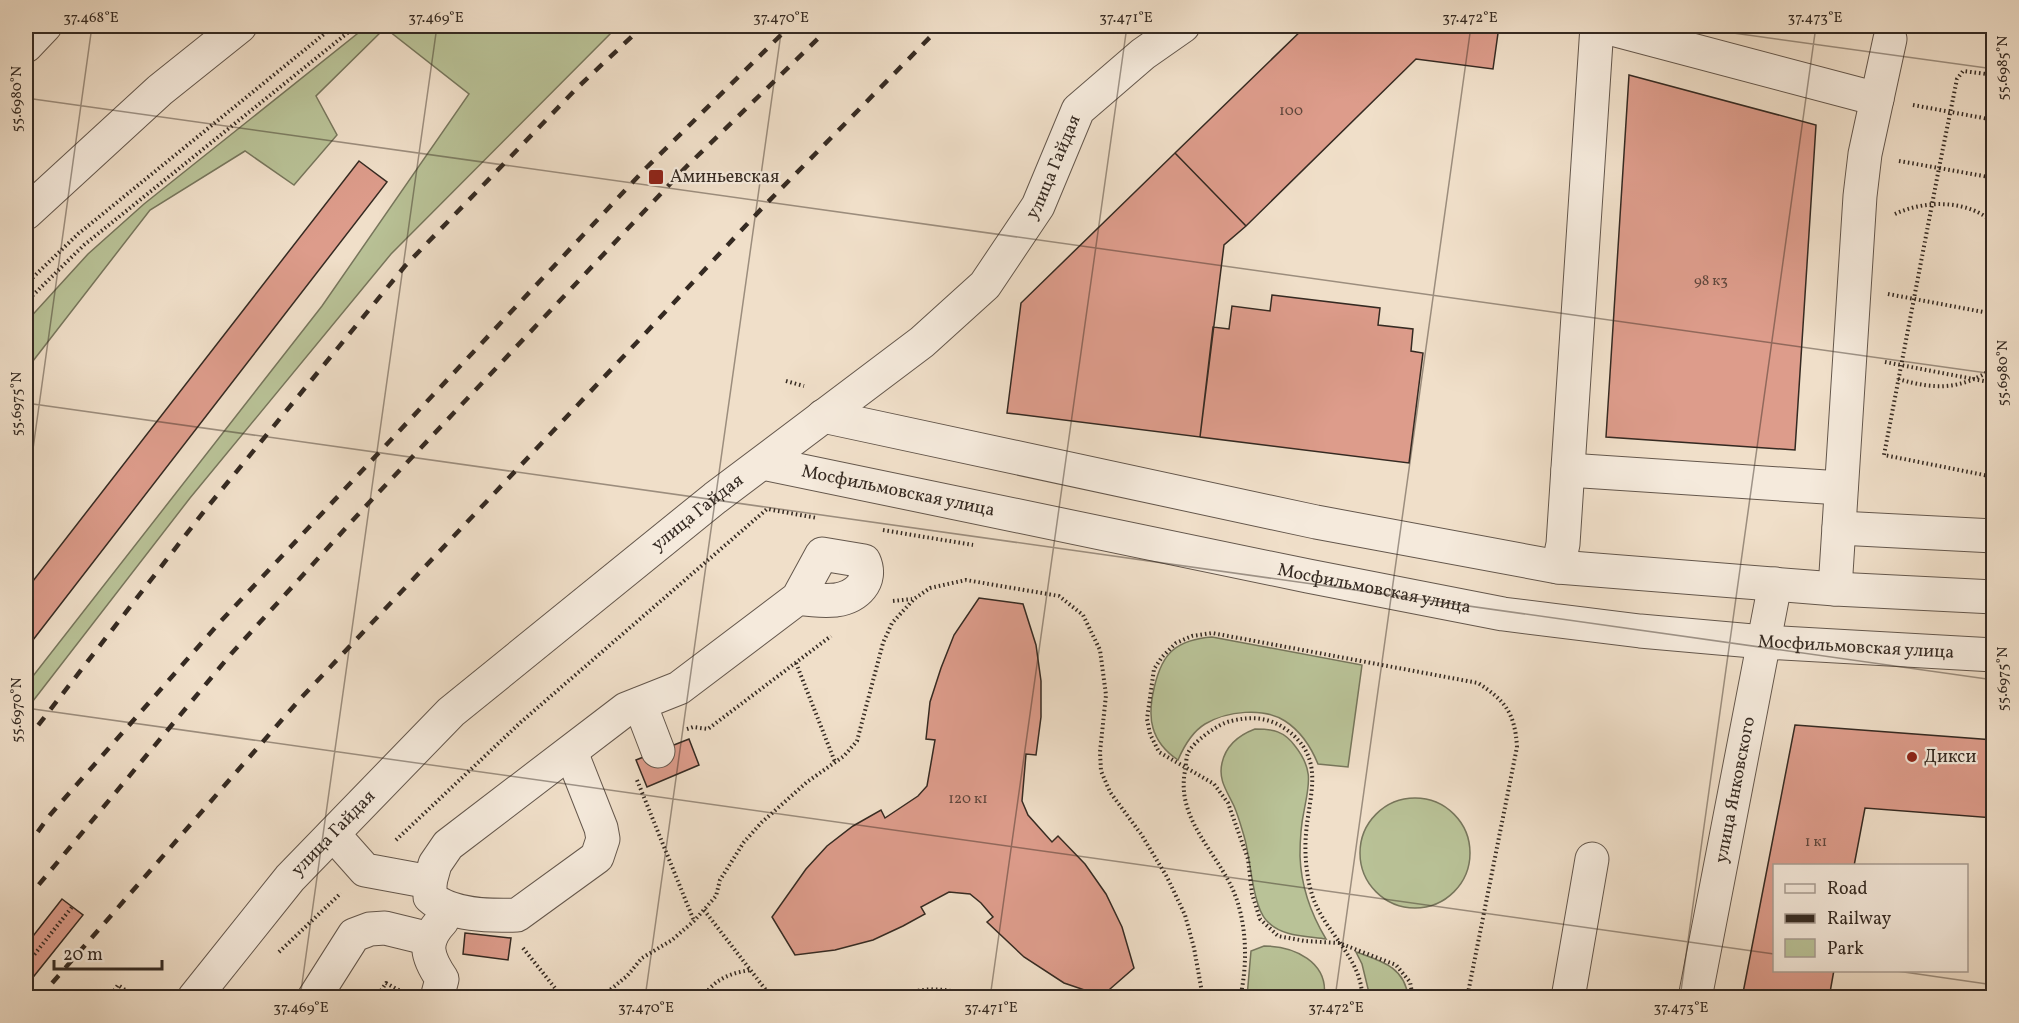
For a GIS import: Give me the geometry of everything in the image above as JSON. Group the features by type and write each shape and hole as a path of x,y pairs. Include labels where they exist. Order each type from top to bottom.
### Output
{"street":[{"path":"26,46 45,26"},
{"path":"26,213 160,90 240,26"},
{"name":"улица Гайдая","path":"194,998 290,878 451,712 715,498 922,342 985,285 1038,206 1078,110 1143,54 1183,26"},
{"path":"1558,567 1563,544 1599,26 1877,99"},
{"path":"1835,589 1856,251 1865,154 1890,39"},
{"path":"823,416 1316,522 1558,567 1835,589 1994,597"},
{"name":"Мосфильмовская улица","path":"763,463 1503,614 1640,631 1764,642 1994,655"},
{"path":"1568,470 1841,488"},
{"path":"1839,528 1994,536"},
{"name":"улица Янковского","path":"1695,998 1775,584"},
{"path":"571,752 601,828 603,838 597,856 526,911 517,915 459,911 438,904 430,897 430,882 435,864 448,845 626,709 679,688 798,598"},
{"path":"640,704 657,746"},
{"path":"333,834 365,870 430,882"},
{"path":"1568,998 1592,859"},
{"path":"437,998 442,980 430,958 428,942 443,919 459,911"},
{"path":"314,998 354,935 370,929 385,928 430,939"}],"path":[{"path":"26,284 78,234 334,26"},
{"path":"26,302 84,245 356,26"},
{"path":"1994,75 1969,70 1959,74 1956,79 1884,455 1994,477"},
{"path":"1909,105 1994,120"},
{"path":"1892,159 1994,178"},
{"path":"1856,251 1869,232 1888,217 1909,207 1932,203 1961,206 1994,223"},
{"path":"1854,287 1994,314"},
{"path":"1850,356 1994,383"},
{"path":"1898,379 1924,387 1950,387 1976,380 1994,368"},
{"path":"271,960 521,722 767,509 826,519"},
{"path":"873,528 978,546"},
{"path":"600,998 627,976 642,958 672,940 694,921 716,896 720,880 744,842 762,822 807,782 844,756 857,741 883,643 892,623 914,599 930,588 966,580 1059,596 1083,615 1100,650 1106,695 1100,752 1101,771 1110,792 1141,834 1167,878 1185,915 1194,948 1202,995 1196,998"},
{"path":"886,601 914,599"},
{"path":"1413,998 1410,982 1396,964 1339,943 1305,941 1278,936 1260,919 1252,894 1248,859 1228,803 1214,784 1159,752 1150,734 1147,719 1154,669 1176,643 1192,636 1212,633 1478,683 1495,693 1507,706 1516,725 1517,747 1467,998"},
{"path":"657,746 693,727 708,729 832,636"},
{"path":"796,663 835,762"},
{"path":"1240,998 1244,960 1243,925 1233,892 1217,859 1198,834 1186,810 1183,782 1188,753 1205,735 1228,721 1254,717 1275,722 1295,736 1308,754 1314,778 1305,833 1306,865 1315,904 1354,965 1362,988 1362,998"},
{"path":"634,774 694,921"},
{"path":"26,965 72,907"},
{"path":"704,910 772,998"},
{"path":"496,915 563,998"},
{"path":"704,998 706,992 718,980 751,970"},
{"path":"376,998 386,983 410,998"},
{"path":"109,998 118,985 137,998"},
{"path":"892,998 914,990 944,988 974,998"}],"green space":[{"path":"367,26 618,26 391,254 190,498 26,710 26,685 322,306 469,94 385,28 316,96 337,135 294,185 245,151 150,210 26,370 26,322 88,254 144,204"},
{"path":"1212,637 1362,665 1348,767 1318,764 1305,740 1291,725 1276,717 1256,712 1224,716 1205,724 1189,740 1178,760 1166,750 1157,738 1151,719 1154,687 1162,665 1173,650 1182,644 1191,640"},
{"path":"1255,729 1273,730 1282,734 1295,746 1308,770 1301,834 1302,878 1316,920 1326,939 1286,933 1272,926 1261,913 1244,836 1221,775 1222,763 1230,746 1244,734"},
{"path":"1415,798 1436,803 1454,814 1465,832 1470,853 1465,874 1454,892 1436,903 1415,908 1394,903 1376,892 1365,874 1360,853 1365,832 1376,814 1394,803"},
{"path":"1264,946 1287,949 1307,958 1321,974 1324,997 1247,997 1251,951"},
{"path":"1356,952 1383,962 1397,972 1406,987 1408,997 1370,997 1362,964"}],"building":[{"path":"1306,26 1499,26 1493,69 1416,59 1246,226 1175,153"},
{"path":"1629,75 1816,125 1795,450 1606,437"},
{"path":"1175,153 1246,226 1224,245 1200,437 1007,413 1021,303"},
{"path":"359,161 387,182 26,649 26,590"},
{"path":"1272,295 1380,308 1378,325 1413,329 1411,351 1423,353 1409,463 1200,437 1213,327 1229,329 1232,306 1270,311"},
{"path":"979,598 1023,604 1036,645 1041,681 1041,717 1036,755 1026,754 1022,801 1028,815 1052,842 1058,836 1085,864 1106,894 1122,927 1134,968 1102,996 1064,983 1024,957 987,922 993,917 970,894 949,892 921,907 925,914 873,940 835,950 795,955 772,917 806,869 827,846 853,826 881,810 885,818 918,796 927,786 935,740 926,739 930,702 954,635"},
{"path":"1795,725 1994,740 1994,818 1865,808 1854,864 1773,864 1773,972 1834,972 1829,998 1742,998"},
{"path":"689,739 699,765 647,787 636,760"},
{"path":"62,899 83,915 26,986 26,945"},
{"path":"465,933 511,938 508,960 463,954"}],"railway":[{"path":"26,741 205,510 405,266 577,88 643,26"},
{"path":"26,848 50,815 221,621 646,168 790,26"},
{"path":"26,900 231,654 364,508 686,167 831,26"},
{"path":"39,998 301,698 764,206 941,26"}],"place":[{"name":"Аминьевская","path":"656,177"},
{"name":"Дикси","path":"1912,757"}]}
